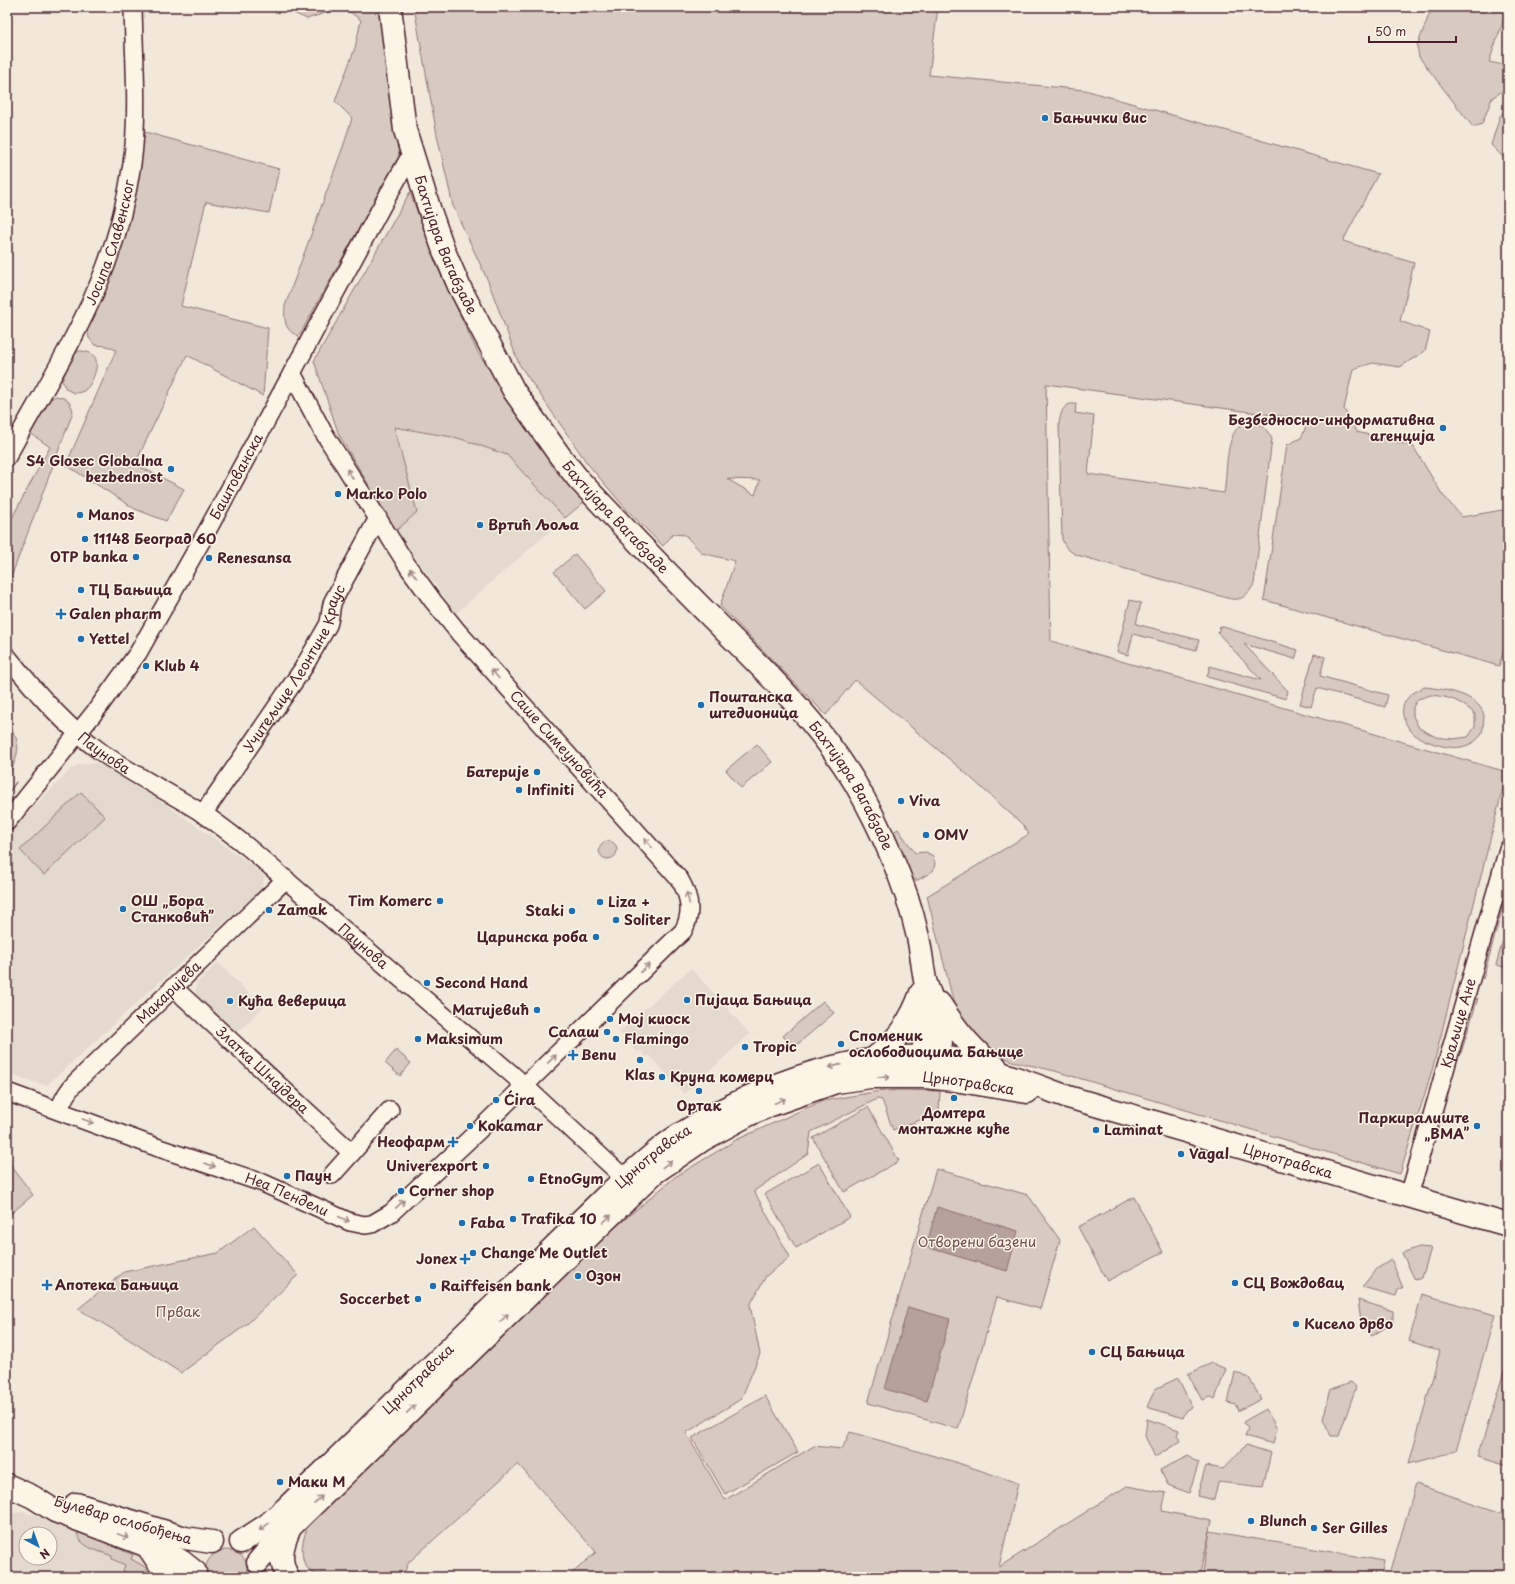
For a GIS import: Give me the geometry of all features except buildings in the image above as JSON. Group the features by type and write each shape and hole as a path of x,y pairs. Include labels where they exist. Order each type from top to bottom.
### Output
{"main road":[{"name":"Бахтијара Вагабзаде","path":"390,7 405,130 430,211 444,251 459,286 514,390 578,480 804,712 839,758 856,784 894,862 918,934 925,980 941,1030 942,1045 930,1067"},
{"path":"873,1059 898,1037 914,1010 925,980"},
{"path":"925,980 950,1020 966,1040 983,1059 1005,1074"},
{"name":"Црнотравска","path":"261,1572 268,1548 632,1184 656,1152 676,1137 716,1113 737,1102 818,1070 873,1059 930,1067 994,1088 1068,1097"},
{"name":"Црнотравска","path":"241,1542 267,1525 306,1490 632,1184 668,1163 704,1139 748,1115 786,1099 836,1082 852,1079 900,1076 958,1059 1068,1097 1508,1225"},
{"name":"Булевар ослобођења","path":"18,1494 74,1503 185,1538 212,1542 229,1538 241,1542"},
{"name":"Булевар ослобођења","path":"18,1494 55,1511 181,1560 195,1574"},
{"path":"288,1577 281,1557 290,1527"},
{"path":"195,1574 198,1557 204,1548 212,1542"},
{"path":"241,1542 253,1552 261,1572"},
{"path":"148,1547 167,1577"}],"street":[{"name":"Јосипа Славенског","path":"7,457 88,306 103,272 117,233 132,164 135,130 133,7"},
{"name":"Баштованска","path":"7,822 123,676 141,648 207,531 412,153"},
{"name":"Саше Симеуновића","path":"292,373 322,430 409,568 458,633 674,872 688,894 690,911 688,921 683,931 524,1086"},
{"name":"Учитељице Леонтине Краус","path":"203,814 302,670 328,625 330,620 330,609 333,601 378,518"},
{"name":"Паунова","path":"7,656 52,708 100,751 125,768 203,814 249,848 524,1086 632,1184"},
{"name":"Краљице Ане","path":"1409,1196 1508,849"},
{"name":"Макаријева","path":"59,1110 68,1090 231,934 286,879"},
{"name":"Златка Шнајдера","path":"174,987 352,1153"},
{"name":"Неа Пендели","path":"7,1092 159,1148 263,1183 350,1222 364,1225 372,1224 391,1212 524,1086"},
{"path":"332,1175 390,1110"}],"shaded area":[{"name":"Вртић Љоља","path":"393,427 458,438 507,455 565,518 456,613 396,531 417,512"},
{"name":"ОШ „Бора Станковић”","path":"96,763 114,768 253,866 264,876 262,888 46,1086 7,1073 7,941 9,939 7,938 7,834 70,770 78,765"},
{"name":"Кућа веверица","path":"218,963 263,1007 236,1034 197,996 195,991 197,983"},
{"name":"Пијаца Бањица","path":"691,968 750,1034 684,1094 649,1055 646,1057 640,1050 637,1052 619,1032"},
{"path":"937,1207 1018,1231 1007,1271 926,1247"},
{"path":"908,1307 950,1319 927,1401 885,1389"},
{"path":"25,1512 73,1527 135,1551 153,1575 153,1577 7,1577 7,1514"}],"green space":[{"path":"281,7 343,7 307,19"},
{"path":"343,7 378,7 385,36 399,156 299,336 290,331 286,324 285,306 352,118 335,101 355,48 361,20"},
{"path":"414,7 938,7 929,75 1085,90 1378,174 1343,241 1414,263 1400,321 1430,332 1425,351 1400,367 1373,363 1353,369 1344,409 1357,432 1413,446 1442,494 1462,517 1508,509 1508,637 1499,666 1264,600 1287,445 1301,438 1309,420 1046,384 1051,641 1507,772 1433,1067 1400,1174 1055,1071 1012,1061 994,1052 958,1020 927,896 1029,834 1022,824 961,769 855,680 826,715 720,606 735,561 702,553 685,535 673,534 663,546 626,509 587,463 519,364 488,281 453,206 437,135","holes":["727,479 760,480 755,495"]},
{"path":"1432,7 1508,7 1489,62 1508,66 1508,84 1504,90 1492,98 1482,124 1473,127 1419,57 1417,46"},
{"path":"1508,107 1508,162 1491,145 1500,116"},
{"path":"145,132 279,169 269,213 206,202 181,306 268,328 263,396 187,355 135,464 184,489 166,521 135,509 66,465 116,350 107,346 95,345 89,338 87,329 110,280 126,230"},
{"path":"410,192 437,266 478,353 569,486 584,502 565,518 507,455 458,438 394,427 417,512 396,531 339,435 314,361"},
{"path":"79,351 90,353 94,356 96,359 96,368 88,387 82,392 74,393 66,389 62,381 71,356"},
{"path":"56,396 68,401 73,412 7,588 7,527 50,447 30,433 49,400"},
{"path":"1070,404 1076,404 1075,413 1094,416 1088,474 1224,493 1228,450 1236,431 1242,425 1251,423 1258,424 1266,430 1272,439 1254,584 1246,595 1236,599 1227,598 1077,555 1064,545 1062,539 1059,423 1063,409"},
{"path":"575,554 606,591 585,609 554,572"},
{"path":"1130,600 1141,603 1136,624 1199,640 1196,650 1133,634 1128,655 1117,652"},
{"path":"1220,626 1298,650 1295,659 1244,644 1288,691 1286,699 1207,677 1210,666 1261,680 1218,633"},
{"path":"1314,654 1325,657 1320,676 1388,695 1385,707 1317,688 1311,707 1300,704"},
{"path":"1425,687 1451,691 1476,702 1484,716 1481,735 1472,743 1456,748 1434,744 1415,735 1406,724 1403,717 1403,710 1407,699 1417,690","holes":["1431,695 1450,698 1465,706 1475,714 1475,727 1468,737 1453,739 1436,737 1419,728 1413,716 1413,707 1418,699"]},
{"path":"7,725 16,738 18,751 7,779"},
{"path":"757,744 772,762 741,788 726,770"},
{"path":"81,792 105,817 44,875 20,850"},
{"path":"898,829 915,853 926,852 933,856 935,864 933,871 918,880 915,880 911,876 893,832"},
{"path":"608,841 614,844 617,850 614,856 608,859 602,856 599,850 602,844"},
{"path":"1508,869 1508,888 1483,979 1479,971"},
{"path":"1508,922 1508,968 1496,965"},
{"path":"1478,998 1461,1053 1456,1056 1471,1002"},
{"path":"823,1001 834,1013 793,1048 783,1036"},
{"path":"396,1050 411,1063 400,1076 385,1063"},
{"path":"900,1090 940,1091 939,1113 893,1130 882,1100 877,1099 811,1132 808,1154 754,1191 790,1257 766,1276 750,1305 760,1354 741,1399 686,1433 725,1500 814,1446 842,1449 850,1432 952,1461 1018,1483 999,1567 1127,1486 1166,1493 1162,1511 1212,1521 1199,1577 568,1577 596,1552 518,1464 409,1562 402,1577 324,1577 315,1574 308,1569 302,1555 302,1546 310,1522 585,1253 675,1177 736,1140 822,1101 874,1092"},
{"path":"868,1107 899,1161 844,1192 813,1138"},
{"path":"7,1160 33,1195 7,1217"},
{"path":"819,1163 850,1217 796,1248 765,1194"},
{"name":"Отворени базени","path":"936,1169 1028,1195 1060,1240 1040,1309 997,1297 958,1429 868,1403"},
{"path":"1134,1197 1163,1252 1107,1281 1078,1227"},
{"name":"Првак","path":"254,1226 298,1275 247,1324 181,1373 119,1333 78,1309 124,1272 218,1253"},
{"path":"1419,1247 1431,1248 1422,1278 1415,1280 1402,1253"},
{"path":"1391,1259 1403,1288 1398,1290 1396,1296 1362,1287 1378,1267"},
{"path":"1422,1294 1495,1315 1456,1451 1409,1464 1440,1351 1409,1341"},
{"path":"1358,1300 1393,1311 1393,1323 1372,1336 1361,1321"},
{"path":"1508,1358 1508,1466 1478,1457"},
{"path":"1212,1363 1226,1369 1215,1399 1210,1397 1202,1400 1188,1374"},
{"path":"1235,1372 1249,1378 1261,1399 1238,1411 1236,1405 1228,1403"},
{"path":"1178,1378 1192,1407 1186,1411 1183,1418 1147,1407 1155,1389"},
{"path":"1351,1382 1356,1387 1339,1436 1331,1436 1323,1419 1331,1389"},
{"path":"765,1396 798,1452 725,1494 692,1438"},
{"path":"1266,1409 1277,1429 1273,1444 1245,1436 1248,1429 1243,1422"},
{"path":"1147,1419 1179,1430 1177,1435 1181,1441 1155,1457 1145,1436"},
{"path":"1246,1445 1271,1453 1263,1487 1218,1482 1214,1500 1197,1496 1206,1466 1223,1469"},
{"path":"1188,1456 1199,1462 1189,1493 1168,1485 1160,1470"},
{"path":"1416,1484 1508,1515 1508,1562 1503,1577 1389,1577"},
{"path":"77,1530 133,1555 131,1559 145,1567 151,1577 124,1577 126,1572 123,1571 125,1565 112,1559 112,1556 90,1548 81,1541"},
{"path":"1210,1531 1384,1561 1381,1577 1202,1577"},
{"path":"224,1550 240,1554 246,1561 248,1571 247,1577 206,1577 205,1572 209,1559 219,1551"}],"tram line":[{"path":"7,795 16,782"}],"place":[{"name":"Бањички вис","path":"1045,118"},
{"name":"Безбедносно-информативна агенција","path":"1443,428"},
{"name":"S4 Glosec Globalna bezbednost","path":"171,469"},
{"name":"Marko Polo","path":"338,494"},
{"name":"Manos","path":"80,515"},
{"name":"Вртић Љоља","path":"480,525"},
{"name":"11148 Београд 60","path":"85,539"},
{"name":"OTP banka","path":"136,557"},
{"name":"Renesansa","path":"209,558"},
{"name":"ТЦ Бањица","path":"81,590"},
{"name":"Galen pharm","path":"61,614"},
{"name":"Yettel","path":"81,639"},
{"name":"Klub 4","path":"146,666"},
{"name":"Поштанска штедионица","path":"701,705"},
{"name":"Батерије","path":"537,772"},
{"name":"Infiniti","path":"519,790"},
{"name":"Viva","path":"901,801"},
{"name":"OMV","path":"926,835"},
{"name":"Tim Komerc","path":"440,901"},
{"name":"Liza +","path":"600,902"},
{"name":"ОШ „Бора Станковић”","path":"123,909"},
{"name":"Zamak","path":"269,910"},
{"name":"Staki","path":"572,911"},
{"name":"Soliter","path":"616,920"},
{"name":"Царинска роба","path":"596,937"},
{"name":"Second Hand","path":"427,983"},
{"name":"Пијаца Бањица","path":"687,1000"},
{"name":"Кућа веверица","path":"230,1001"},
{"name":"Матијевић","path":"537,1010"},
{"name":"Мој киоск","path":"610,1019"},
{"name":"Салаш","path":"607,1032"},
{"name":"Maksimum","path":"418,1039"},
{"name":"Flamingo","path":"616,1039"},
{"name":"Споменик ослободиоцима Бањице","path":"841,1044"},
{"name":"Tropic","path":"745,1047"},
{"name":"Benu","path":"573,1055"},
{"name":"Klas","path":"640,1060"},
{"name":"Круна комерц","path":"662,1077"},
{"name":"Ортак","path":"699,1091"},
{"name":"Домтера монтажне куће","path":"954,1098"},
{"name":"Ćira","path":"496,1100"},
{"name":"Kokamar","path":"470,1126"},
{"name":"Паркиралиште „ВМА”","path":"1477,1126"},
{"name":"Laminat","path":"1096,1130"},
{"name":"Неофарм","path":"453,1142"},
{"name":"Vagal","path":"1181,1154"},
{"name":"Univerexport","path":"486,1166"},
{"name":"Паун","path":"287,1176"},
{"name":"EtnoGym","path":"531,1179"},
{"name":"Corner shop","path":"401,1191"},
{"name":"Trafika 10","path":"513,1219"},
{"name":"Faba","path":"462,1223"},
{"name":"Change Me Outlet","path":"473,1253"},
{"name":"Jonex","path":"465,1259"},
{"name":"Озон","path":"578,1276"},
{"name":"СЦ Вождовац","path":"1235,1283"},
{"name":"Апотека Бањица","path":"47,1285"},
{"name":"Raiffeisen bank","path":"433,1286"},
{"name":"Soccerbet","path":"418,1299"},
{"name":"Кисело дрво","path":"1296,1324"},
{"name":"СЦ Бањица","path":"1092,1352"},
{"name":"Маки М","path":"280,1482"},
{"name":"Blunch","path":"1251,1521"},
{"name":"Ser Gilles","path":"1314,1528"}]}
